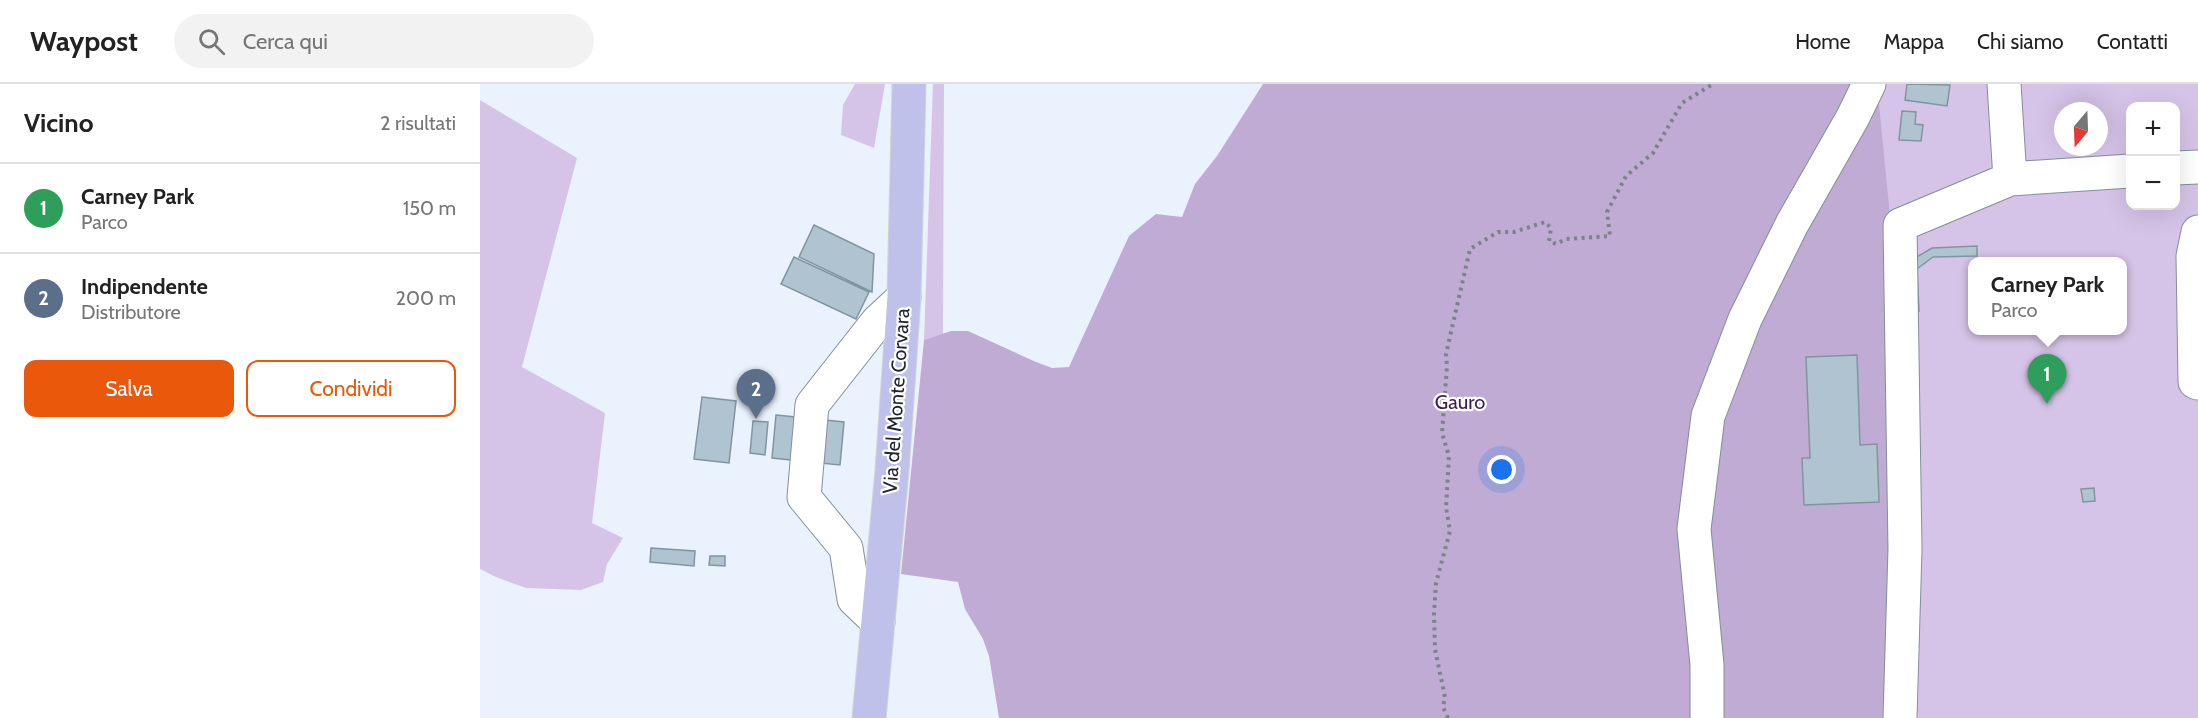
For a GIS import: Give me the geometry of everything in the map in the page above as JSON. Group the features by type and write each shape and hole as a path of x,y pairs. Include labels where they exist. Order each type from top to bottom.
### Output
{"main road":[{"name":"Via del Monte Corvara","path":"870,718 904,297 909,84"}],"street":[{"path":"1707,718 1707,665 1694,529 1707,416 1745,319 1792,224 1853,117 1869,84"},
{"path":"2004,84 2010,178"},
{"path":"2180,168 2198,166"},
{"path":"1900,718 1905,549 1900,225 2010,178 2126,171"},
{"path":"2198,232 2193,256 2195,382 2198,383"},
{"path":"878,622 854,599 846,548 804,497 812,405 878,321 904,297"}],"path":[{"path":"1448,718 1443,707 1445,698 1435,649 1436,583 1450,531 1446,507 1449,456 1442,433 1446,354 1470,249 1498,232 1514,232 1545,222 1551,228 1549,242 1556,244 1566,239 1610,236 1607,212 1626,176 1653,153 1682,103 1713,84"}],"shaded area":[{"path":"855,84 885,84 874,148 841,135 843,105"},
{"path":"933,84 944,84 943,334 924,340"},
{"path":"1877,84 2198,84 2198,718 1885,718"},
{"path":"480,100 577,158 522,367 605,413 592,523 623,538 607,564 603,582 581,590 526,588 480,569"}],"green space":[{"name":"Gauro","path":"1263,84 1877,84 1891,226 1900,582 1885,718 999,718 989,656 983,639 965,609 958,582 901,574 924,340 951,331 968,331 1052,368 1069,367 1129,236 1156,214 1182,217 1195,184 1217,156"}],"building":[{"path":"1907,84 1950,85 1947,106 1905,100"},
{"path":"1902,111 1916,112 1915,124 1923,125 1921,141 1899,140"},
{"path":"814,225 874,254 872,292 799,257"},
{"path":"1977,246 1977,256 1933,257 1917,269 1919,311 1910,312 1908,262 1932,248"},
{"path":"794,257 869,292 856,319 781,284"},
{"path":"1857,355 1860,445 1877,444 1879,502 1804,505 1802,458 1810,458 1806,357"},
{"path":"702,397 736,401 729,463 694,459"},
{"path":"776,415 844,422 840,465 772,458"},
{"path":"753,421 768,422 765,455 750,453"},
{"path":"2094,488 2095,501 2083,502 2081,489"},
{"path":"651,548 695,551 694,566 650,562"},
{"path":"710,556 725,556 725,566 709,565"}],"place":[{"name":"Carney Park","path":"2047,404"},
{"name":"Indipendente","path":"756,419"}]}
